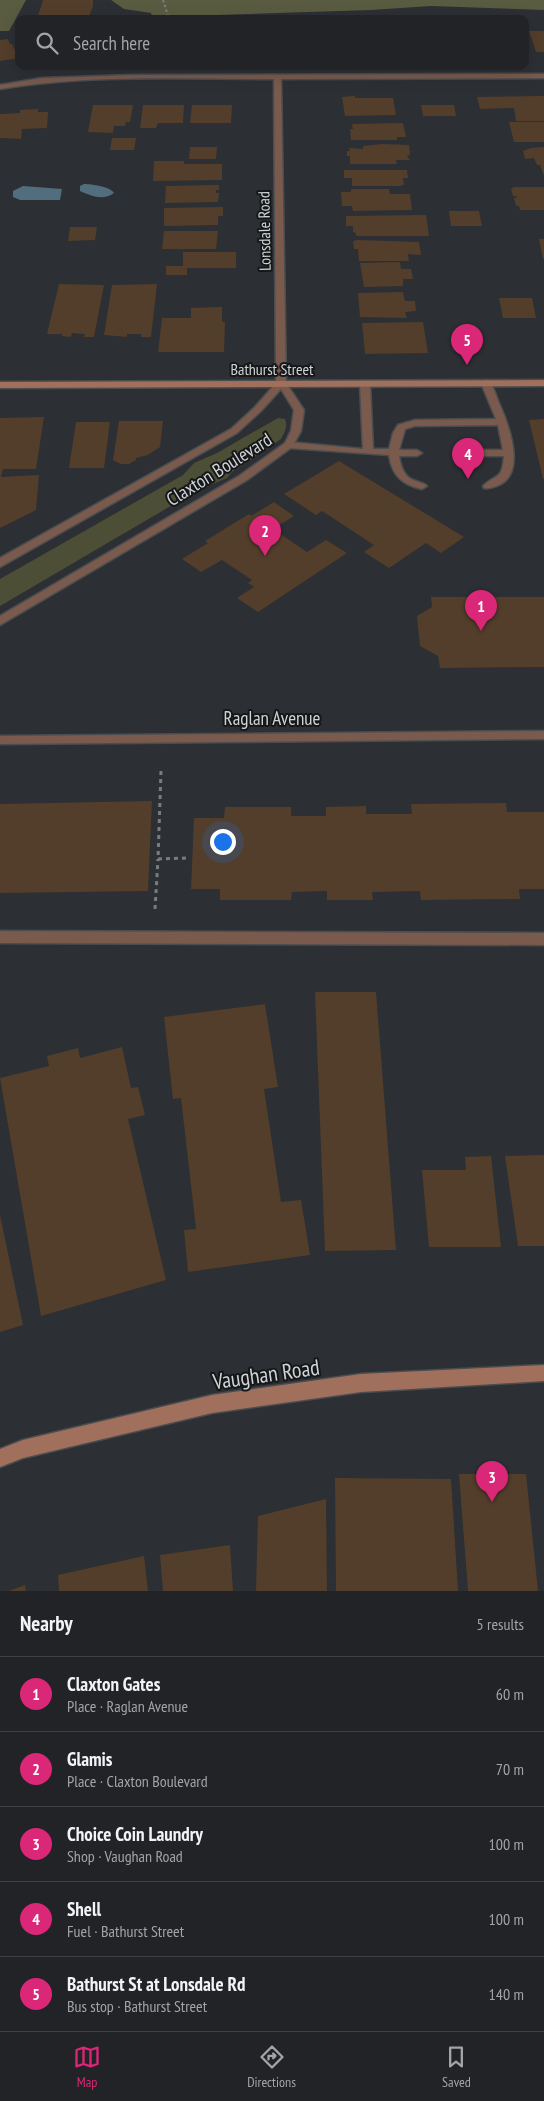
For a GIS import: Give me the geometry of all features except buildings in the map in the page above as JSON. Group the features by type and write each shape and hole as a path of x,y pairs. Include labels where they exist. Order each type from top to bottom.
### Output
{"main road":[{"name":"Bathurst Street","path":"0,385 544,383"},
{"name":"Vaughan Road","path":"0,1458 23,1450 212,1404 361,1383 544,1373"}],"street":[{"path":"167,70 167,76"},
{"path":"0,87 42,80 167,76 544,76"},
{"name":"Lonsdale Road","path":"277,77 281,383"},
{"name":"Claxton Boulevard","path":"0,563 234,430 258,409 281,383 298,410 296,431 289,445 243,478 0,621"},
{"path":"486,383 501,422 510,453 508,467 501,480 488,486"},
{"path":"366,384 368,452"},
{"path":"422,486 407,481 396,468 394,453 395,437 401,428 415,423 501,422"},
{"path":"289,445 417,454"},
{"path":"482,453 510,453"},
{"name":"Raglan Avenue","path":"0,740 544,735"},
{"path":"0,937 544,939"}],"path":[{"path":"163,0 168,15"},
{"path":"153,937 162,771"},
{"path":"158,859 188,858"}],"green space":[{"path":"0,0 26,0 18,15 15,15 15,20 9,31 0,31"},
{"path":"111,0 544,0 544,10 431,6 218,15 152,15 151,13 124,9"},
{"path":"278,418 285,419 286,422 286,429 281,439 232,472 227,478 198,490 0,606 0,579 183,475 194,463 217,453"}],"water":[{"path":"84,184 96,185 114,193 106,197 93,196 80,191 80,186"},
{"path":"23,186 62,189 60,200 20,200 13,197 13,191"}],"place":[{"name":"Bathurst St at Lonsdale Rd","path":"467,365"},
{"name":"Shell","path":"468,479"},
{"name":"Glamis","path":"265,556"},
{"name":"Claxton Gates","path":"481,631"},
{"name":"Choice Coin Laundry","path":"492,1502"}]}
